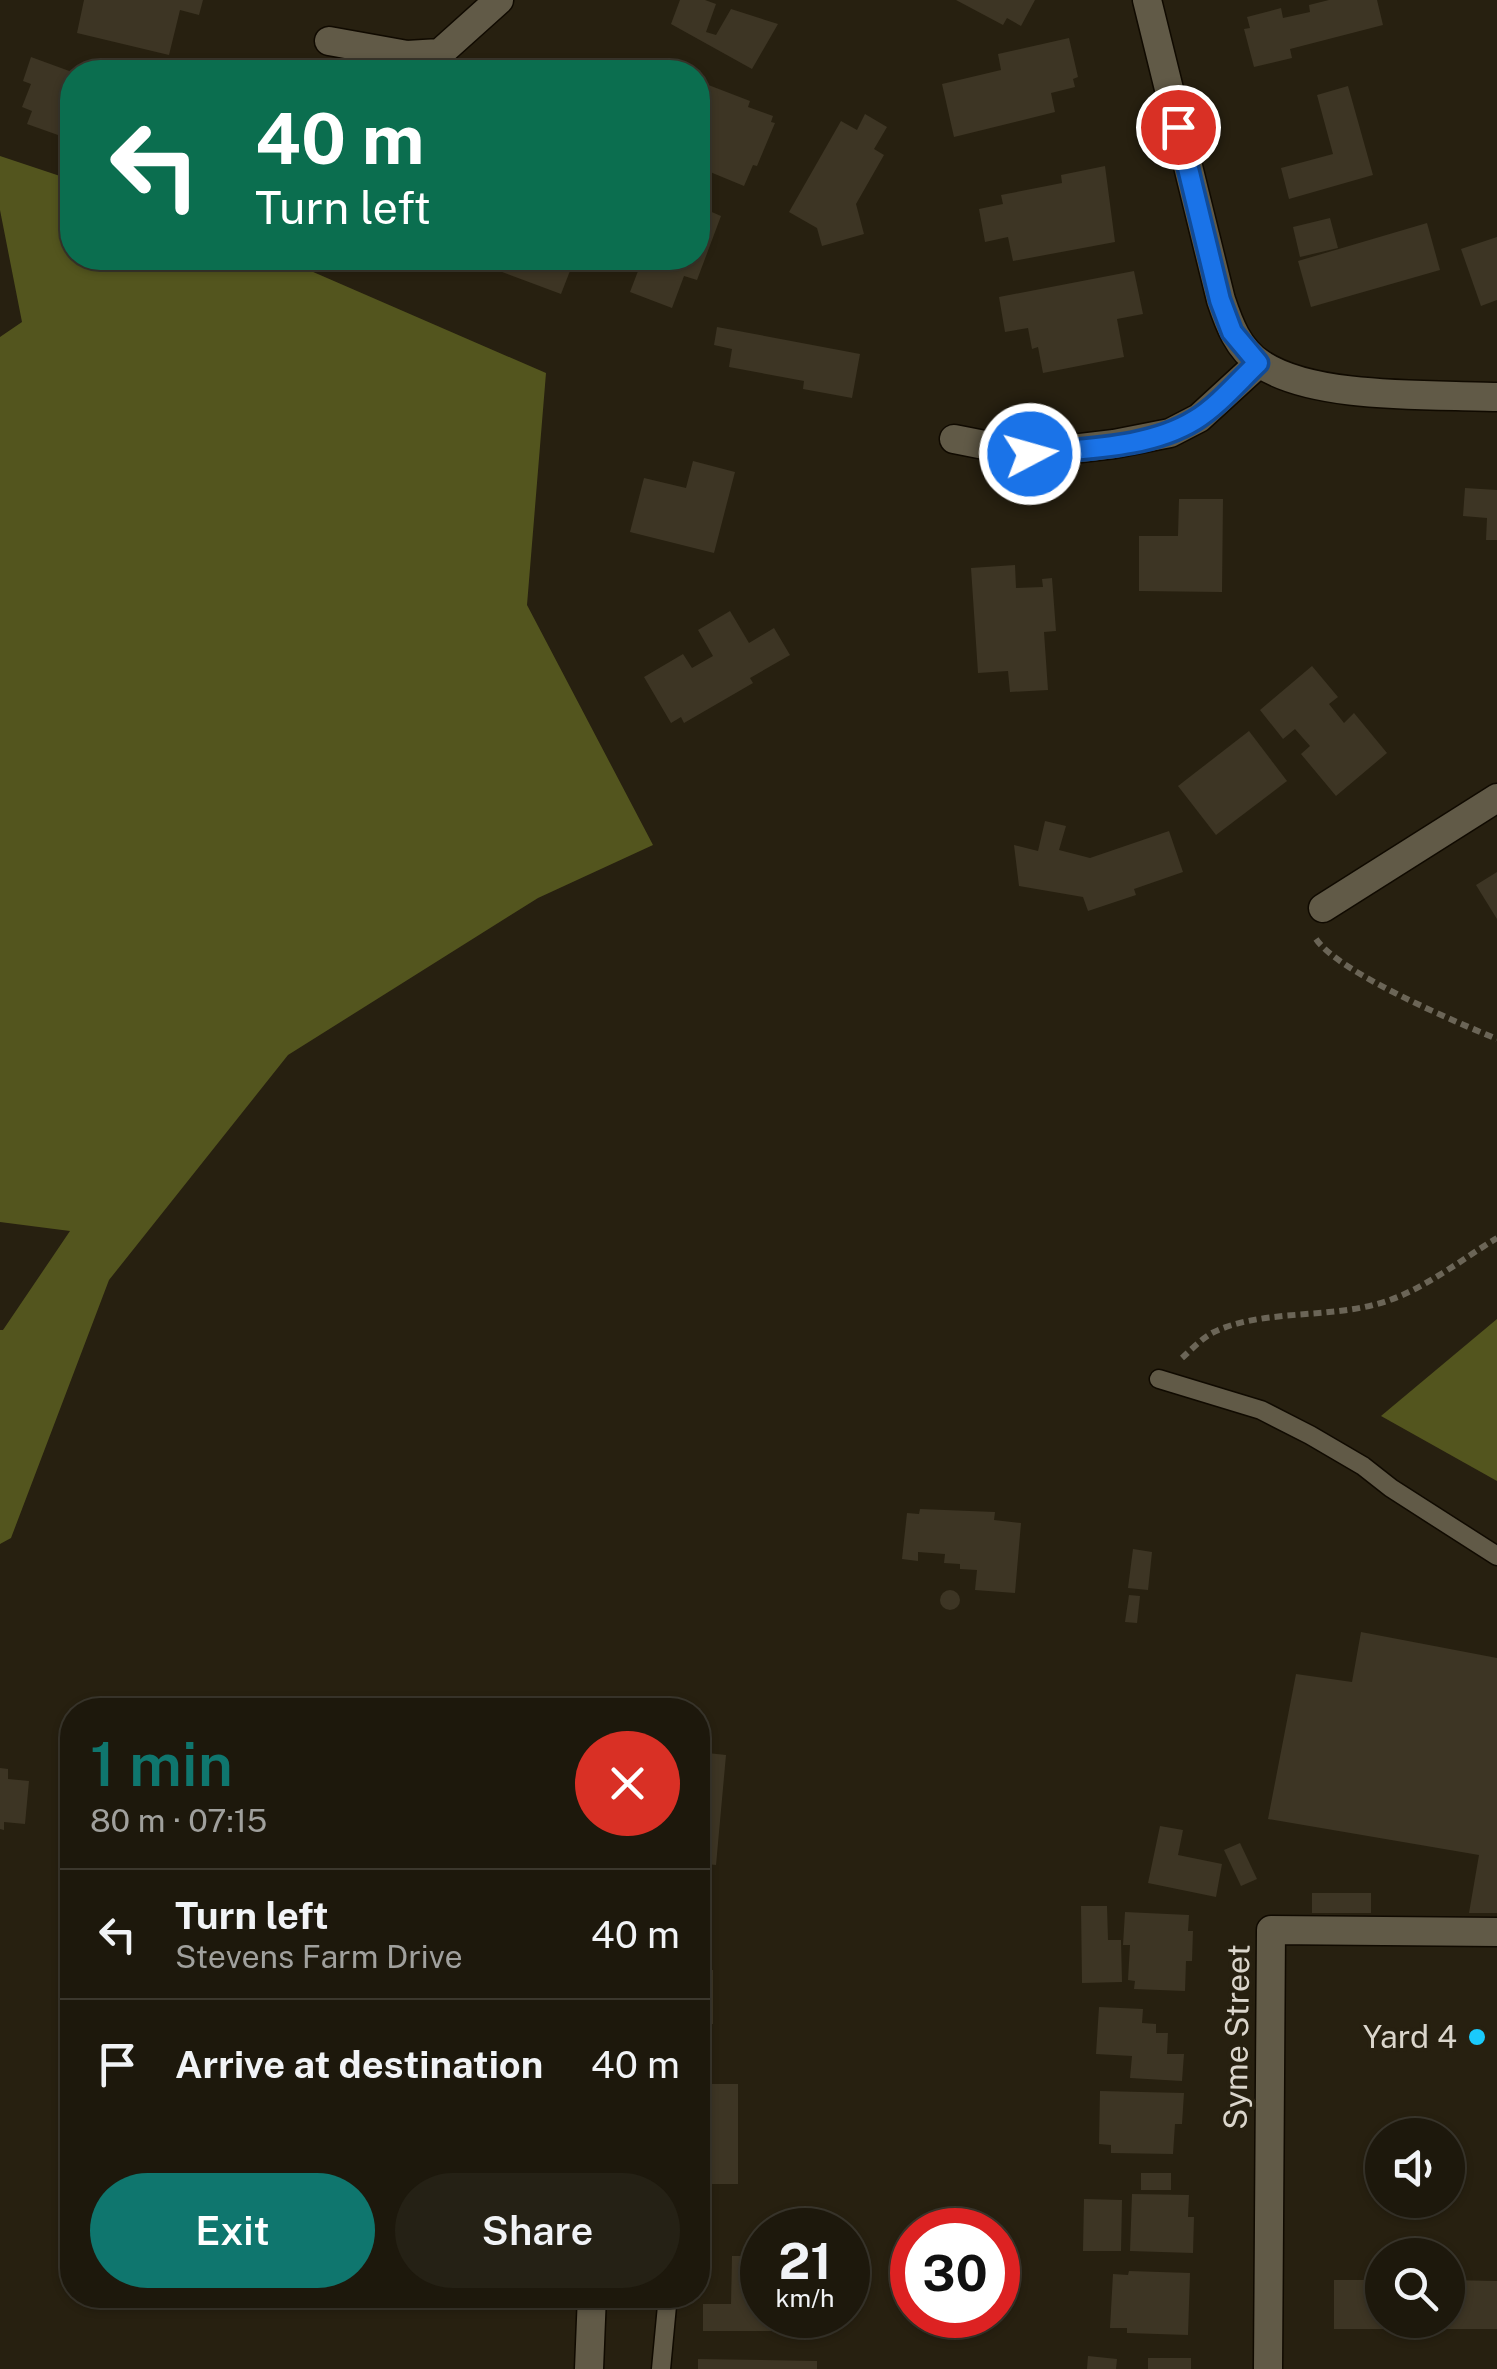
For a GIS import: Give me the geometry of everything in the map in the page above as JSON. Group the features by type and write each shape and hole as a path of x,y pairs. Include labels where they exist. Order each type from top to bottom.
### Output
{"street":[{"path":"329,41 406,55 440,53 500,0"},
{"path":"1147,0 1220,300 1232,332 1258,363 1291,379 1340,389 1497,398"},
{"path":"954,440 1030,454 1170,433 1199,418 1258,363"},
{"path":"1323,908 1497,798"},
{"name":"Syme Street","path":"1268,2369 1271,1930 1497,1932"},
{"path":"589,2369 591,2308"}],"lane":[{"path":"1158,1380 1261,1410 1363,1466 1390,1488 1497,1556"},
{"path":"661,2369 667,2308"}],"path":[{"path":"1323,908 1316,917 1316,942 1350,967 1437,1014 1497,1039"},
{"path":"1158,1380 1212,1333 1274,1316 1321,1314 1376,1305 1404,1293 1497,1238"}],"shaded area":[{"path":"0,156 60,176 60,270 309,270 546,373 527,605 653,845 538,898 288,1055 109,1280 11,1538 0,1544 0,1330 70,1231 0,1222 0,337 22,322 0,210"},
{"path":"1497,1319 1497,1481 1381,1416"}],"building":[{"path":"84,0 203,0 199,15 180,10 169,55 77,33"},
{"path":"680,0 716,4 706,32 716,35 731,9 778,24 752,69 671,24"},
{"path":"956,0 1035,0 1021,26 1007,18 1003,25"},
{"path":"1329,0 1377,0 1383,25 1290,49 1292,58 1254,67 1244,29 1250,28 1247,17 1281,8 1283,18 1310,12 1309,5"},
{"path":"1069,38 1078,77 1073,79 1075,87 1051,93 1055,112 954,137 942,84 1001,70 998,54"},
{"path":"31,57 60,68 60,136 27,124 32,111 22,107 31,84 23,81"},
{"path":"710,86 750,101 748,107 773,116 771,122 775,123 744,186 710,172"},
{"path":"1348,86 1373,175 1289,199 1281,168 1333,154 1317,95"},
{"path":"865,114 887,127 874,149 884,155 856,204 864,234 822,246 817,228 789,212 841,121 857,130"},
{"path":"1105,166 1115,242 1013,261 1008,237 985,242 979,209 1003,204 1001,195 1062,183 1061,175"},
{"path":"710,211 721,216 710,245"},
{"path":"1330,218 1338,248 1300,257 1293,227"},
{"path":"1427,223 1440,270 1311,307 1298,261"},
{"path":"1497,237 1497,300 1481,306 1461,249"},
{"path":"497,270 570,270 561,294"},
{"path":"638,270 701,270 697,280 684,276 672,308 630,292"},
{"path":"1134,271 1143,314 1117,319 1124,357 1043,373 1038,347 1032,349 1028,328 1005,332 999,297"},
{"path":"717,327 860,354 852,398 803,389 804,381 729,367 732,349 714,345"},
{"path":"693,461 735,472 714,553 630,532 644,478 686,488"},
{"path":"1465,488 1497,490 1497,540 1486,540 1487,518 1463,516"},
{"path":"1179,499 1223,499 1222,592 1139,591 1139,536 1178,536"},
{"path":"1015,565 1016,588 1043,587 1042,579 1052,578 1056,631 1044,632 1048,690 1010,692 1008,671 978,673 971,568"},
{"path":"730,611 749,643 774,628 790,655 750,678 753,683 684,723 681,717 671,723 644,677 683,654 692,668 713,656 698,630"},
{"path":"1312,666 1338,697 1329,704 1344,723 1354,713 1387,753 1336,796 1301,754 1310,746 1295,729 1283,739 1260,710"},
{"path":"1249,731 1287,781 1216,835 1178,786"},
{"path":"1045,821 1066,826 1059,850 1090,858 1169,831 1183,872 1134,889 1136,895 1088,911 1083,897 1019,886 1014,845 1038,851"},
{"path":"1497,872 1497,919 1476,885"},
{"path":"920,1509 995,1512 994,1520 1021,1523 1015,1593 975,1590 977,1570 944,1563 945,1554 918,1552 918,1561 902,1559 907,1513 919,1514"},
{"path":"1133,1549 1152,1552 1148,1590 1128,1588"},
{"path":"950,1590 960,1600 950,1610 940,1600"},
{"path":"1129,1595 1140,1596 1137,1623 1125,1622"},
{"path":"1361,1632 1497,1658 1497,1913 1469,1913 1479,1855 1268,1819 1296,1674 1352,1682"},
{"path":"710,1753 726,1755 716,1865 710,1864"},
{"path":"0,1768 8,1769 8,1779 29,1781 25,1824 4,1822 4,1830 0,1829"},
{"path":"1160,1826 1183,1830 1178,1855 1222,1864 1216,1897 1148,1883"},
{"path":"1240,1843 1257,1879 1241,1886 1224,1850"},
{"path":"1312,1893 1371,1893 1371,1913 1312,1913"},
{"path":"1081,1906 1107,1906 1108,1940 1121,1940 1122,1982 1082,1983"},
{"path":"1125,1912 1189,1915 1192,1961 1186,1961 1185,1991 1134,1989 1135,1981 1128,1980 1130,1945 1123,1945"},
{"path":"710,1970 713,1970 710,2024"},
{"path":"1099,2007 1143,2009 1142,2023 1156,2024 1156,2033 1168,2033 1167,2054 1184,2054 1182,2081 1130,2078 1132,2056 1096,2054"},
{"path":"710,2084 738,2084 738,2184 710,2184"},
{"path":"1100,2091 1184,2093 1182,2124 1175,2124 1173,2154 1111,2153 1111,2145 1099,2144"},
{"path":"1141,2173 1171,2173 1171,2190 1141,2190"},
{"path":"1132,2194 1189,2195 1188,2217 1194,2217 1193,2253 1130,2251"},
{"path":"1084,2199 1122,2200 1121,2251 1083,2251"},
{"path":"732,2256 740,2256 740,2331 703,2331 703,2308 710,2308 710,2304 731,2304"},
{"path":"1129,2271 1190,2273 1188,2335 1127,2333 1127,2328 1110,2328 1113,2274 1128,2275"},
{"path":"1334,2280 1365,2280 1365,2329 1334,2329"},
{"path":"1465,2280 1497,2281 1497,2329 1465,2329"},
{"path":"1088,2356 1117,2359 1116,2369 1087,2369"},
{"path":"1148,2358 1191,2358 1191,2369 1148,2369"},
{"path":"698,2359 817,2361 817,2369 698,2369"}],"place":[{"name":"Yard 4","path":"1477,2037"}],"route":[{"path":"1030,454 1170,433 1199,418 1258,363 1232,332 1220,300 1178,127"}]}
